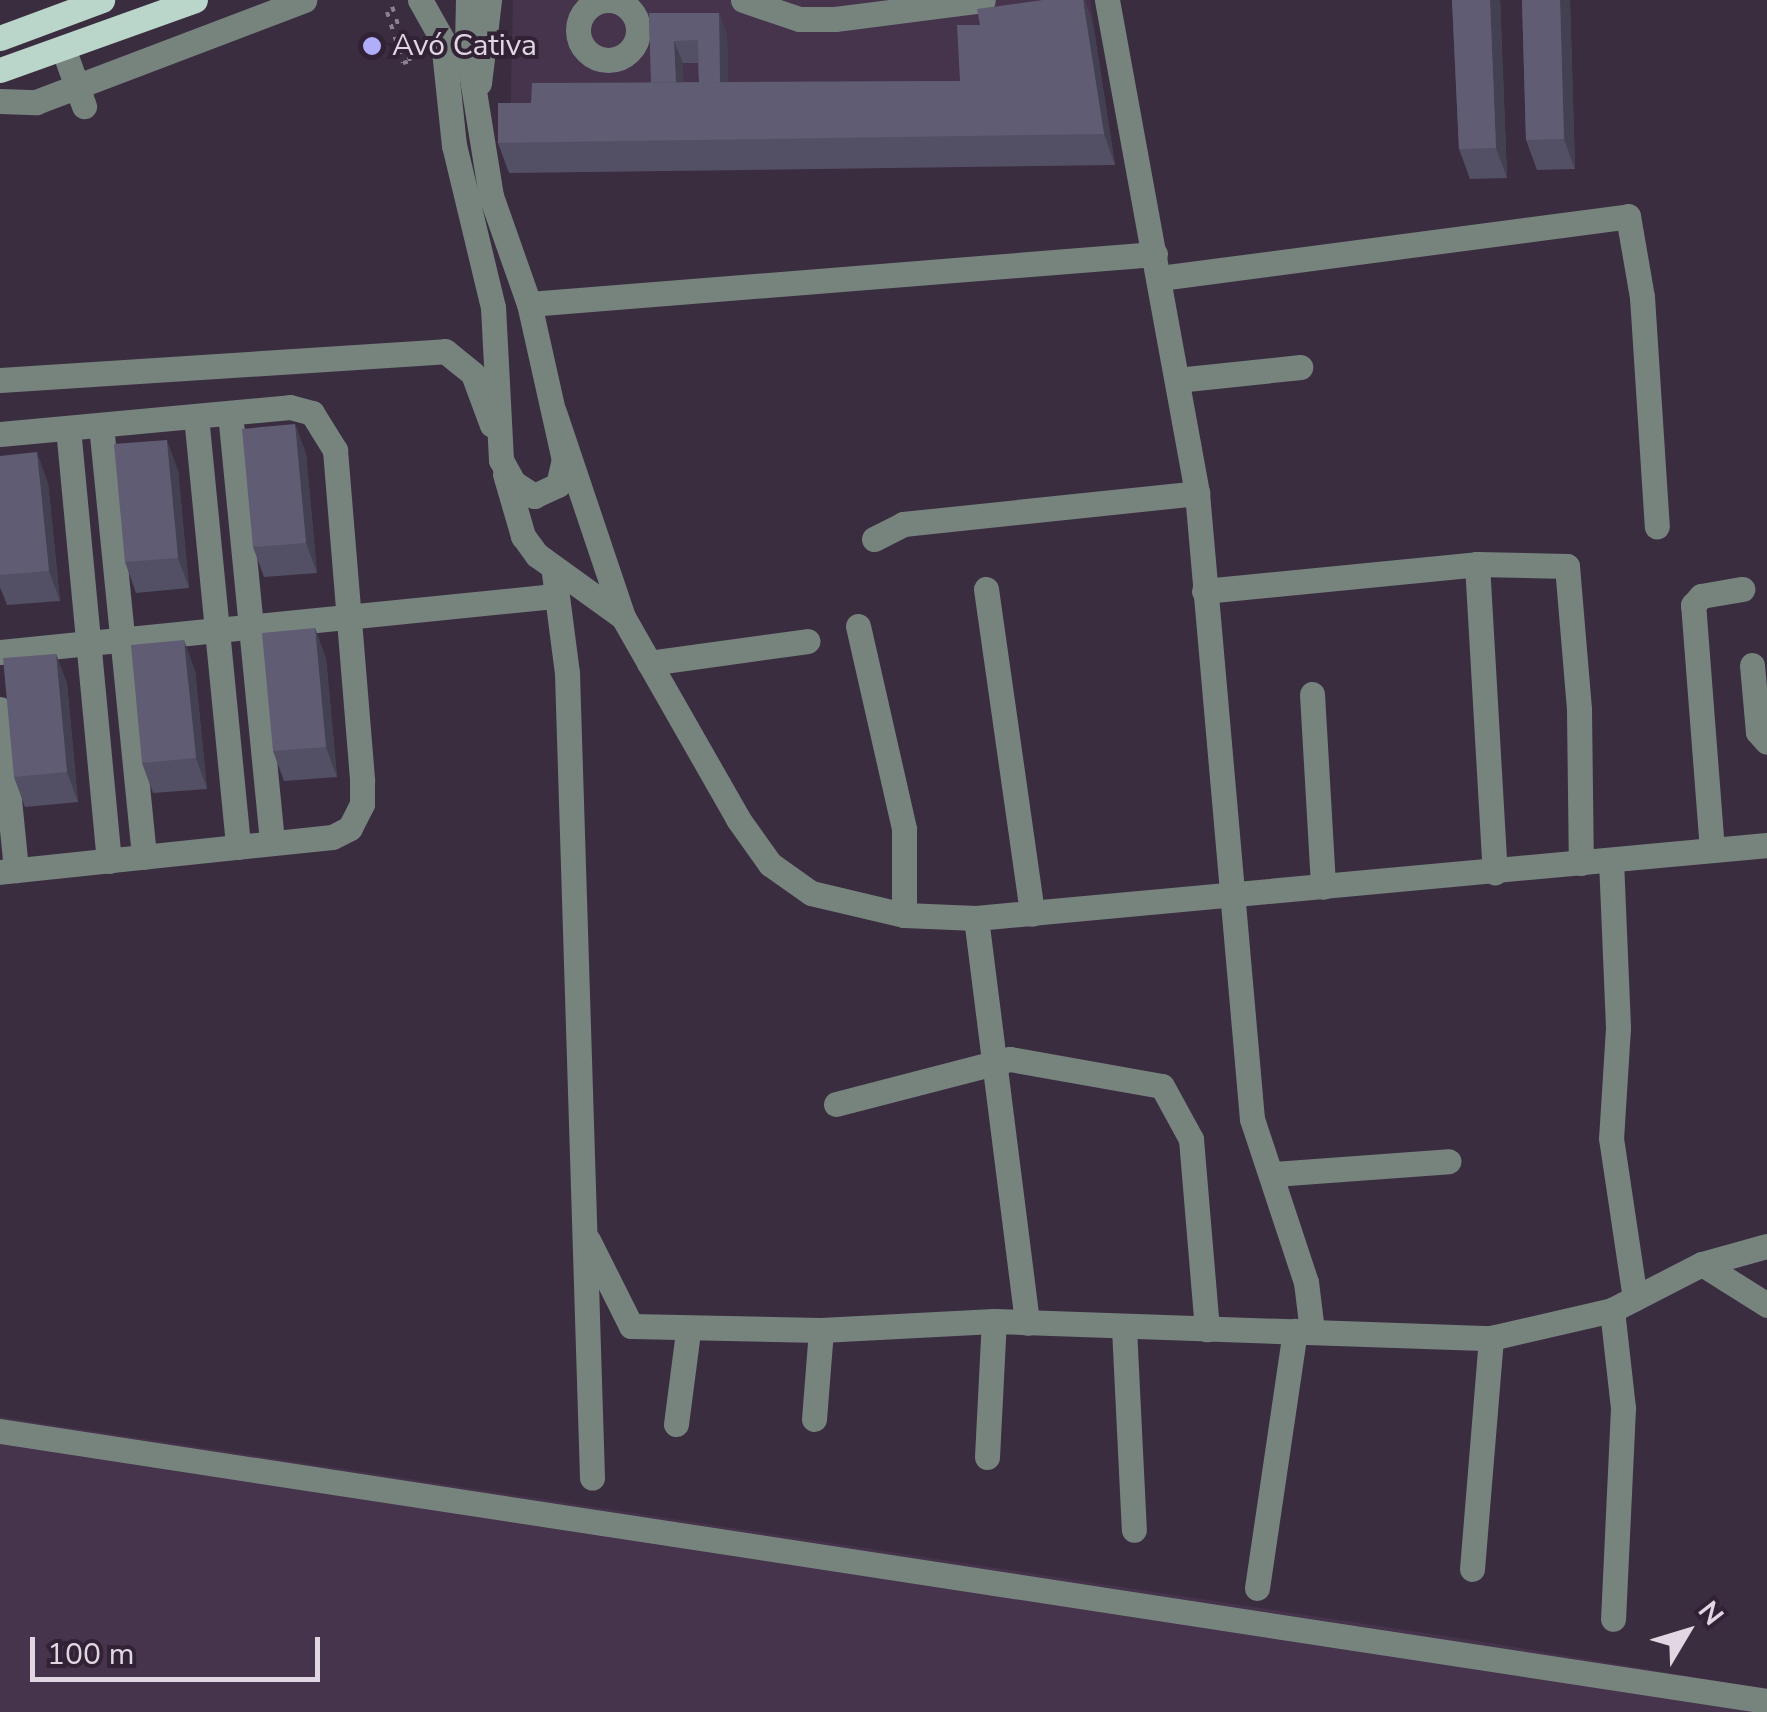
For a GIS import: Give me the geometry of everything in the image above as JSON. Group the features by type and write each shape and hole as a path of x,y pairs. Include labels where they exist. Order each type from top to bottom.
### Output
{"main road":[{"path":"0,38 102,0"},
{"path":"0,70 196,0"}],"street":[{"path":"0,101 36,102 80,96 304,0"},
{"path":"420,0 443,41 454,145 493,307 501,460 524,493 548,493 558,485 564,460 529,304 491,196 478,88 466,47 468,0"},
{"path":"478,88 488,46 489,0"},
{"path":"743,0 799,19 835,20 982,0"},
{"path":"1107,0 1197,493 1249,1104 1306,1282 1304,1331 1257,1588"},
{"path":"63,48 80,96"},
{"path":"529,304 1158,266 1628,216 1642,296 1656,526"},
{"path":"0,380 446,350 484,394 524,536 554,584 567,673 588,1240 592,1478"},
{"path":"1177,380 1300,367"},
{"path":"0,434 290,407 312,413 326,428 334,450 362,804 350,828 332,837 8,871 0,710"},
{"path":"554,412 623,618 770,864 811,894 904,915 976,918 1233,899 1767,845"},
{"path":"230,413 272,844"},
{"path":"196,416 238,847"},
{"path":"100,425 144,857"},
{"path":"68,428 109,861"},
{"path":"874,538 903,524 1197,493"},
{"path":"1204,591 1477,564 1570,570 1581,863"},
{"path":"1477,564 1495,872"},
{"path":"0,652 348,616 554,584 623,618"},
{"path":"986,589 1032,914"},
{"path":"1712,850 1693,604 1701,596 1742,589"},
{"path":"858,626 904,830 904,915"},
{"path":"649,663 807,642"},
{"path":"1752,664 1758,732 1767,742"},
{"path":"1312,694 1323,887"},
{"path":"1611,860 1618,1028 1611,1138 1636,1298"},
{"path":"976,918 989,1061 1027,1323"},
{"path":"836,1104 989,1061 1058,1065 1144,1081 1170,1094 1194,1153 1207,1329"},
{"path":"1274,1174 1449,1161"},
{"path":"588,1240 628,1324 688,1332 994,1321 1492,1338 1612,1310 1702,1264 1767,1246"},
{"path":"1702,1264 1767,1305"},
{"path":"1612,1310 1623,1408 1613,1619"},
{"path":"988,1457 994,1321"},
{"path":"1124,1328 1134,1530"},
{"path":"814,1420 821,1330"},
{"path":"676,1424 688,1332"},
{"path":"1472,1569 1492,1338"},
{"path":"0,1431 1767,1701"}],"path":[{"path":"387,12 403,64 410,61 391,3"}],"shaded area":[{"path":"513,0 1090,0 1115,165 509,173"},
{"path":"0,1417 1465,1639 1767,1689 1767,1712 0,1712"}],"building":[{"path":"1043,0 1083,0 1104,134 498,143 498,103 531,103 532,83 960,81 957,25 980,25 977,9"},
{"path":"1452,0 1490,0 1496,148 1459,149"},
{"path":"1522,0 1560,0 1564,139 1526,140"},
{"path":"649,13 719,13 720,82 699,83 698,40 674,41 676,82 651,82"},
{"path":"295,424 306,543 253,547 242,429"},
{"path":"167,440 178,558 125,562 114,444"},
{"path":"37,452 49,571 0,575 0,456"},
{"path":"315,628 326,747 273,751 262,633"},
{"path":"184,640 196,758 142,763 131,645"},
{"path":"56,654 67,772 14,777 3,658"}],"place":[{"name":"Avó Cativa","path":"372,46"}]}
